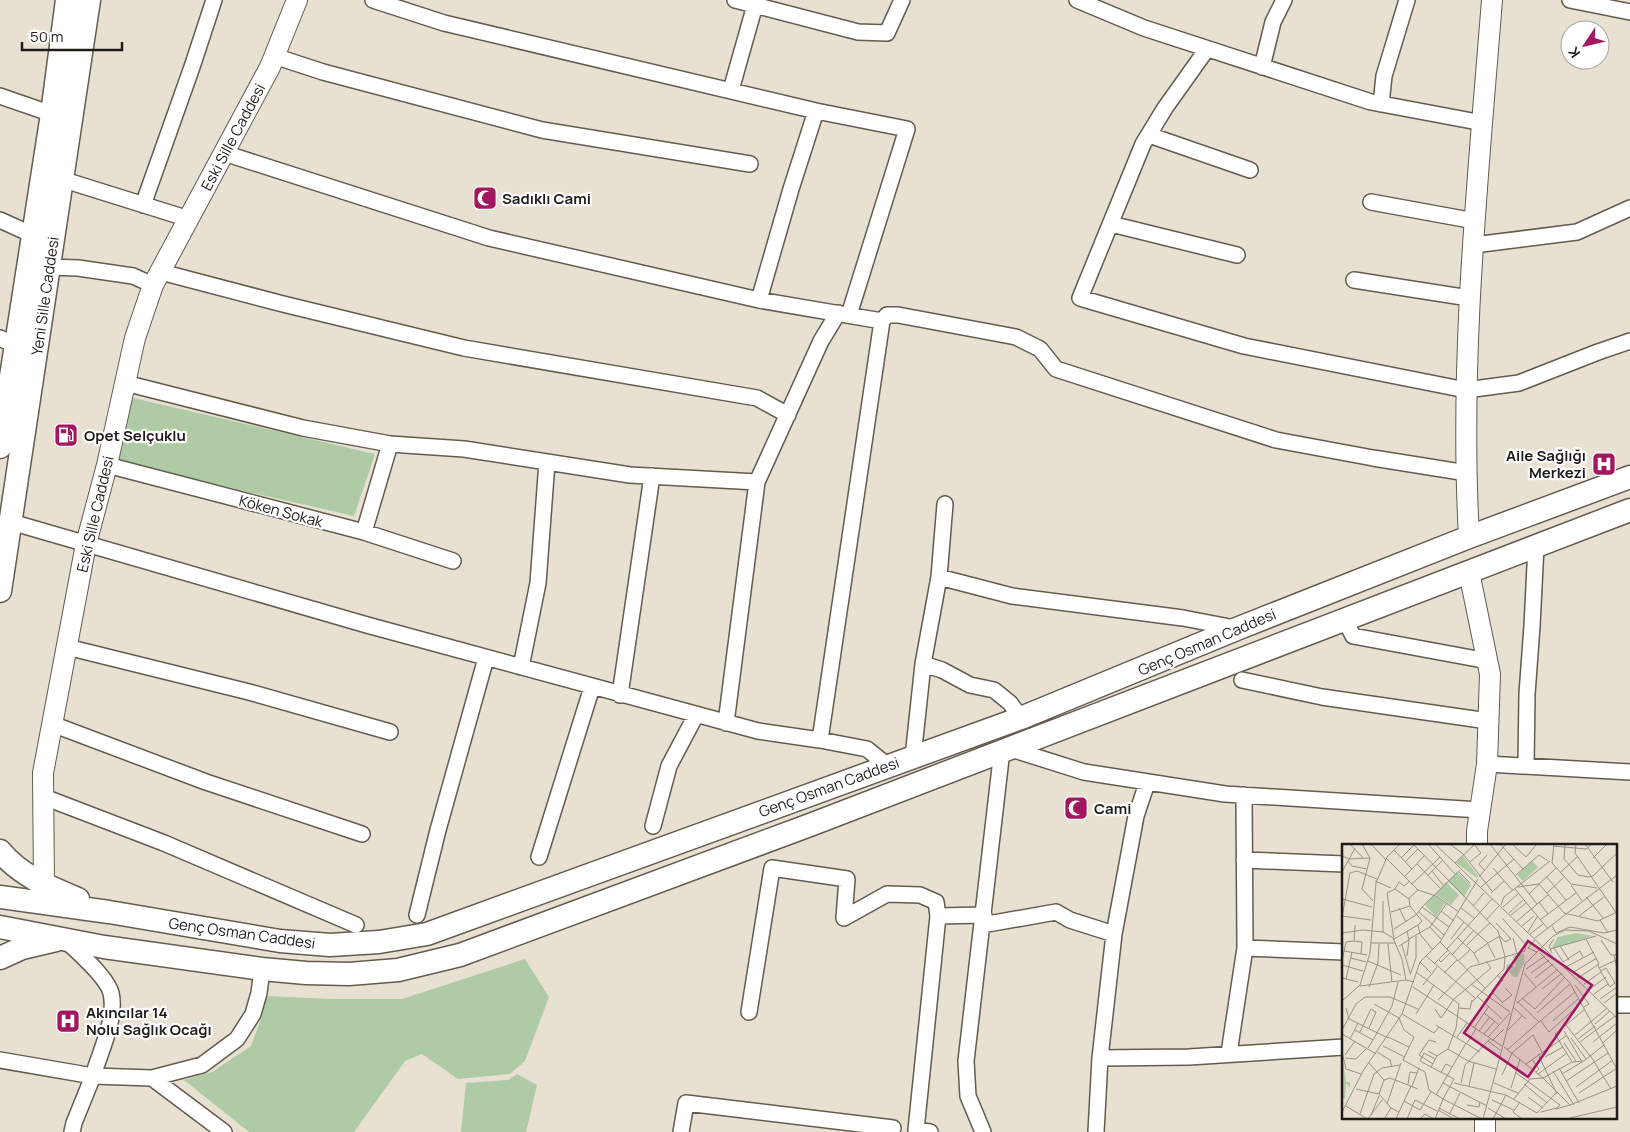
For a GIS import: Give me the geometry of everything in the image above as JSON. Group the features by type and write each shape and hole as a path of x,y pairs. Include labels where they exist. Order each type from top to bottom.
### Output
{"main road":[{"name":"Yeni Sille Caddesi","path":"0,447 8,342 33,235 67,0"},
{"name":"Yeni Sille Caddesi","path":"0,591 89,0"},
{"name":"Genç Osman Caddesi","path":"0,897 109,912 280,940 330,945 379,942 427,934 1021,718 1239,628 1630,477"},
{"name":"Genç Osman Caddesi","path":"0,927 104,947 262,969 349,974 398,970 460,955 810,825 1630,510"},
{"path":"0,851 22,872 44,886 109,912"},
{"path":"0,958 22,948 64,939"}],"street":[{"path":"142,205 214,0"},
{"name":"Eski Sille Caddesi","path":"44,886 43,773 86,544 107,465 135,338 157,278 274,56 297,0"},
{"path":"372,0 444,23 816,111 907,129 843,314 821,341 757,482 726,723"},
{"path":"735,0 858,32 887,33 902,0"},
{"path":"1077,0 1144,28 1381,104 1483,123"},
{"path":"1262,67 1273,22 1284,0"},
{"path":"1381,104 1384,76 1406,0"},
{"path":"1469,538 1466,473 1466,390 1475,221 1492,0"},
{"path":"1570,0 1630,12"},
{"path":"731,90 754,5"},
{"path":"1207,49 1165,108 1143,144 1080,298 1244,346 1466,390 1519,383 1630,341"},
{"path":"274,56 323,72 542,130 750,164"},
{"path":"0,96 52,114"},
{"path":"759,300 816,111"},
{"path":"1149,135 1250,170"},
{"path":"224,153 489,238 759,300 882,321"},
{"path":"62,179 189,219"},
{"path":"1371,202 1475,221"},
{"path":"1474,246 1576,232 1630,208"},
{"path":"0,220 33,235"},
{"path":"1111,224 1236,255"},
{"path":"50,268 78,268 157,278 283,304 464,348 757,398 788,415"},
{"path":"1354,280 1470,298"},
{"path":"820,740 882,321 887,315 898,315 1016,337 1040,349 1056,369 1276,440 1466,473"},
{"path":"125,383 303,428 390,444 464,450 630,475 757,482"},
{"path":"364,532 390,444"},
{"path":"521,667 538,584 547,462"},
{"name":"Köken Sokak","path":"107,465 364,532 454,561"},
{"path":"620,694 652,476"},
{"path":"913,757 923,664 939,577 945,504"},
{"path":"10,522 486,658 726,723 758,731 867,749 888,766"},
{"path":"1526,766 1527,694 1536,546"},
{"path":"1469,572 1490,674 1486,764 1477,844"},
{"path":"939,577 1012,596 1183,618 1239,628"},
{"path":"1345,620 1353,636 1488,661"},
{"path":"67,647 250,692 390,732"},
{"path":"417,915 438,830 486,658"},
{"path":"923,664 942,670 970,685 994,690 1010,703 1021,718"},
{"path":"1242,680 1322,697 1488,722"},
{"path":"539,857 592,687"},
{"path":"652,826 669,766 696,715"},
{"path":"52,724 206,782 362,834"},
{"path":"983,1132 968,1096 966,1061 1004,749 1084,772 1147,783 1244,795 1480,810"},
{"path":"1486,764 1630,772"},
{"path":"1096,1132 1100,1058 1114,934 1136,816 1147,783"},
{"path":"1229,1053 1245,948 1244,795"},
{"path":"44,797 164,843 356,925"},
{"path":"1244,860 1342,864"},
{"path":"749,1012 772,868 847,879 844,918 887,894 920,895 936,902 938,916 916,1130 930,1132"},
{"path":"938,916 983,920 1056,912 1070,920 1114,934"},
{"path":"64,939 96,970 111,991 113,1013 93,1076 72,1132"},
{"path":"1245,948 1342,952"},
{"path":"0,1060 93,1076 152,1078 202,1065 237,1039 254,1014 262,969"},
{"path":"1100,1058 1189,1057 1342,1047"},
{"path":"152,1078 224,1132"},
{"path":"681,1132 686,1103 894,1128"}],"green space":[{"path":"129,397 375,454 354,516 113,461"},
{"path":"525,959 549,997 525,1061 510,1074 458,1079 422,1054 405,1061 354,1132 249,1132 184,1080 212,1072 251,1046 267,996 332,999 402,999"},
{"path":"517,1074 537,1085 526,1132 461,1132 466,1083 508,1080"}],"place":[{"name":"Sadıklı Cami","path":"485,198"},
{"name":"Opet Selçuklu","path":"66,435"},
{"name":"Aile Sağlığı Merkezi","path":"1604,464"},
{"name":"Cami","path":"1076,808"},
{"name":"Akıncılar 14 Nolu Sağlık Ocağı","path":"68,1021"}]}
